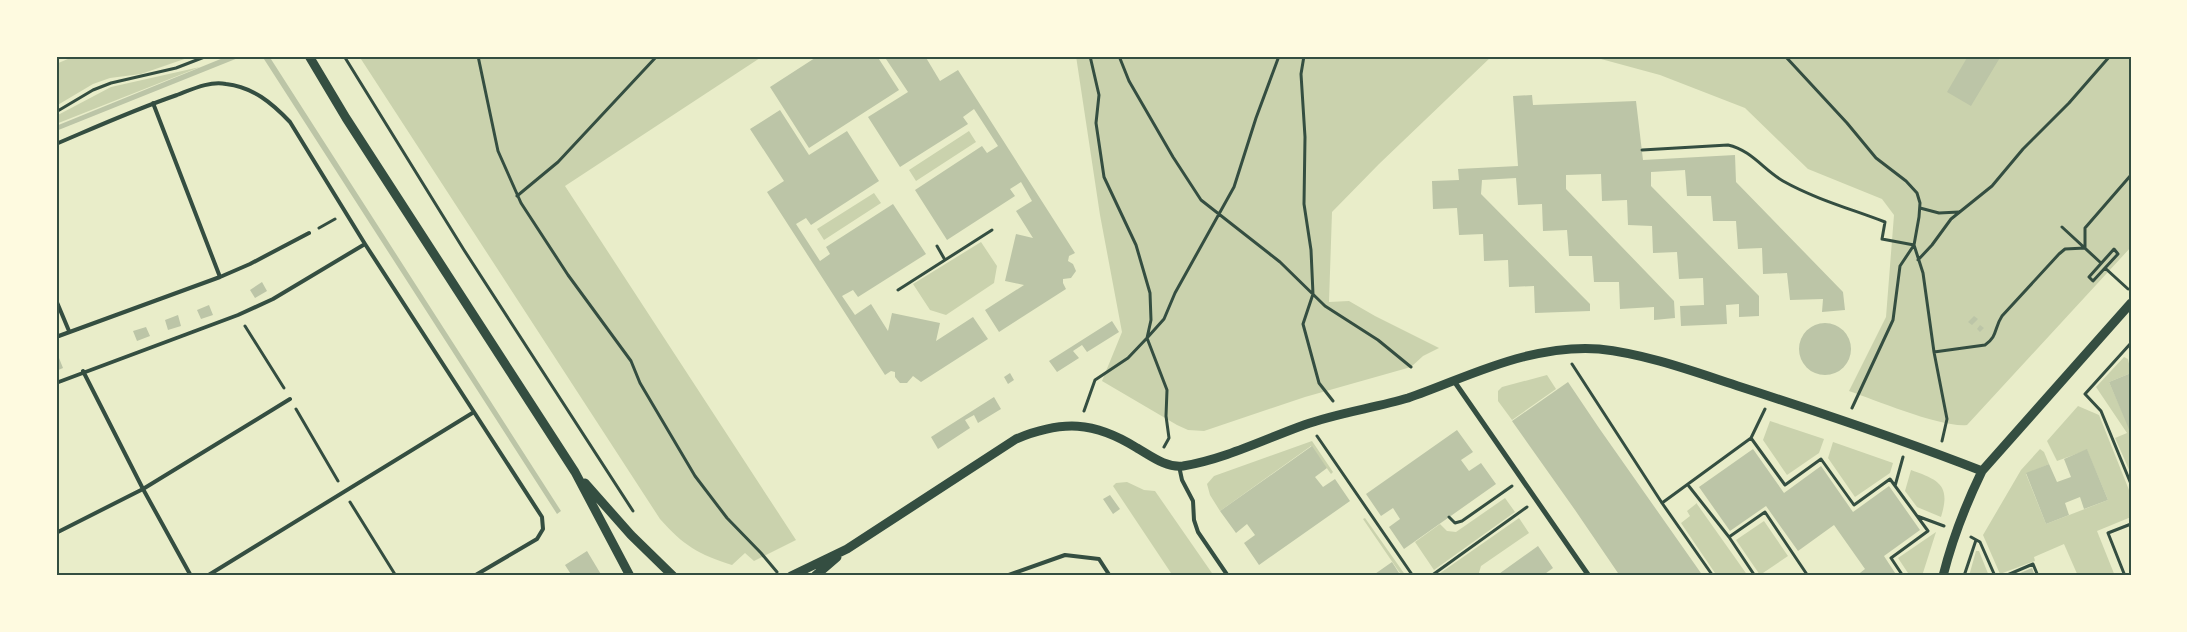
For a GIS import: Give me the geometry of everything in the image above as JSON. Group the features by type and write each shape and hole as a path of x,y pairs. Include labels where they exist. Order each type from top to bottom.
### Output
{"street":[{"path":"309,56 346,118 576,472 630,576"},
{"path":"1943,576 1970,496 1982,471 2131,303"},
{"path":"791,576 846,549 1016,439 1042,428 1064,425 1080,426 1099,431 1125,442 1157,461 1179,466 1201,463 1308,423 1404,399 1454,382 1500,363 1524,356 1562,350 1596,349 1630,354 1771,396 1907,442 1982,471"},
{"path":"1454,382 1589,576"},
{"path":"576,472 631,535 673,576"},
{"path":"815,576 846,549"}],"lane":[{"path":"56,144 153,103 201,86 224,83 244,87 277,108 290,122 365,244 542,516 543,529 537,539 474,576"},
{"path":"153,103 220,277"},
{"path":"56,337 220,277 310,233"},
{"path":"56,383 238,315 273,299 365,244"},
{"path":"56,300 69,332"},
{"path":"83,372 143,489 191,576"},
{"path":"56,533 143,489 290,399"},
{"path":"207,576 474,412"},
{"path":"1179,466 1182,480 1193,500 1198,532 1228,576"},
{"path":"1008,575 1065,554 1099,559 1110,576"}],"path":[{"path":"56,112 93,90 111,83 176,68 207,56"},
{"path":"344,56 464,250 637,518"},
{"path":"478,56 498,151 517,196 568,274 631,361 640,383 695,476 726,518 761,553 780,576"},
{"path":"517,196 558,162 657,56"},
{"path":"1090,56 1099,95 1096,123 1104,177 1136,245 1150,293 1152,320 1147,338 1166,390 1169,438 1157,461"},
{"path":"1119,56 1129,80 1173,157 1201,200 1280,262 1325,306 1378,340 1411,367"},
{"path":"1080,426 1095,380 1128,358 1164,319 1175,293 1234,187 1256,118 1279,56"},
{"path":"1304,56 1301,74 1305,137 1304,204 1311,250 1314,294 1303,324 1319,383 1334,402 1340,415"},
{"path":"1785,56 1847,123 1876,158 1912,186 1917,193 1920,208 1914,245 1923,272 1934,352 1947,419 1939,455"},
{"path":"1918,260 1951,219 1992,186 2023,149 2069,103 2110,56"},
{"path":"1642,150 1728,144 1738,147 1782,180 1885,222 1882,239 1914,245"},
{"path":"2085,248 2085,228 2131,175"},
{"path":"1920,208 1939,213 1960,212"},
{"path":"310,233 346,214"},
{"path":"2062,227 2101,263"},
{"path":"898,290 992,230"},
{"path":"1846,422 1892,320 1900,266 1914,245"},
{"path":"937,246 945,260"},
{"path":"1934,352 1985,345 1995,336 1997,322 2058,254 2065,249 2085,248"},
{"path":"2114,249 2118,254 2105,268 2094,281 2089,277 2114,249"},
{"path":"2105,268 2131,292"},
{"path":"238,315 396,576"},
{"path":"2131,343 2084,394 2101,411 2131,484"},
{"path":"1562,350 1662,503 1713,576"},
{"path":"1662,503 1751,438 1771,396"},
{"path":"1308,423 1413,576"},
{"path":"1751,438 1784,485 1821,459 1854,505 1890,479 1928,531 1890,558 1903,576"},
{"path":"1896,486 1907,442"},
{"path":"1449,517 1455,523 1462,521 1521,480"},
{"path":"1688,485 1729,537 1755,576"},
{"path":"1430,576 1536,501"},
{"path":"1729,537 1765,512 1808,576"},
{"path":"1917,516 1958,530 1980,542 1995,576"},
{"path":"2125,576 2108,533 2131,524"},
{"path":"1964,576 1976,540"},
{"path":"2005,576 2033,564 2038,576"}],"green space":[{"path":"75,56 193,56 141,74 110,78 93,84 56,106 56,64"},
{"path":"359,56 763,56 565,186 796,540 754,561 745,553 732,565 701,553 684,543 660,519"},
{"path":"1076,56 1492,56 1379,164 1332,212 1329,302 1349,301 1439,348 1423,356 1411,367 1305,397 1204,431 1188,430 1177,425 1102,381 1122,332 1100,215"},
{"path":"1590,56 2131,56 2131,247 1967,425 1942,422 1891,407 1849,391 1886,317 1894,215 1882,199 1808,169 1745,108 1660,75"},
{"path":"200,67 56,124 56,116 111,87"},
{"path":"969,131 976,142 916,181 909,170"},
{"path":"874,193 881,203 824,240 817,229"},
{"path":"981,242 997,266 994,283 946,315 930,310 913,284"},
{"path":"2124,357 2128,359 2131,373 2109,382 2131,432 2131,474 2115,438 2127,433 2096,387"},
{"path":"1547,375 1556,389 1512,420 1498,401 1498,391 1502,387"},
{"path":"2078,406 2099,415 2131,495 2131,517 2097,531 2115,576 2078,576 2064,544 2034,557 2035,561 2000,574 1983,535 2021,470 2040,449 2044,452 2049,464 2026,474 2046,524 2108,500 2087,450 2057,461 2047,441"},
{"path":"1770,421 1824,439 1819,453 1787,475 1763,440"},
{"path":"1312,441 1333,472 1331,474 1311,446 1220,511 1210,495 1207,484 1214,476"},
{"path":"1833,442 1893,463 1890,473 1855,497 1828,458"},
{"path":"1911,470 1929,477 1940,485 1944,498 1941,517 1917,507 1905,491"},
{"path":"1127,482 1144,490 1155,491 1214,576 1173,576 1113,486 1116,483"},
{"path":"1505,498 1515,512 1434,570 1415,542 1440,524 1447,531 1456,532"},
{"path":"1697,503 1748,576 1717,576 1681,523 1690,516 1687,511"},
{"path":"1365,518 1406,576 1402,576 1363,519"},
{"path":"1519,518 1529,533 1481,566 1478,576 1436,576"},
{"path":"1764,521 1788,556 1760,575 1736,540"},
{"path":"1936,532 1922,576 1910,576 1898,558"},
{"path":"1976,551 1979,551 1989,576 1969,576"}],"building":[{"path":"228,56 243,56 56,131 56,126"},
{"path":"262,56 269,56 561,511 557,514"},
{"path":"818,56 877,56 899,90 809,148 770,87"},
{"path":"884,56 925,56 940,81 958,70 1075,253 1069,256 1068,261 1073,264 1076,271 1071,278 1063,279 1066,289 999,332 985,310 1024,285 1005,281 1016,234 1033,238 1016,211 1032,201 1021,182 1010,189 1015,196 947,240 915,190 982,146 987,153 998,146 974,109 963,117 968,124 900,167 868,117 908,92"},
{"path":"1968,56 2001,56 1971,106 1947,92"},
{"path":"1532,95 1533,105 1636,101 1643,160 1735,155 1736,182 1843,292 1845,310 1822,312 1823,299 1790,300 1787,273 1763,274 1762,248 1738,249 1736,221 1713,221 1711,196 1687,196 1685,170 1651,172 1651,186 1759,296 1759,316 1739,317 1739,304 1726,305 1727,324 1681,326 1680,306 1704,305 1703,278 1679,279 1677,252 1653,253 1652,226 1628,225 1627,200 1602,201 1601,174 1566,175 1566,189 1674,301 1675,318 1654,320 1654,307 1620,309 1619,282 1594,282 1592,256 1569,256 1567,230 1543,231 1542,204 1518,205 1516,178 1482,180 1481,194 1590,304 1590,311 1535,313 1534,286 1509,287 1508,260 1484,261 1483,234 1459,235 1457,208 1433,209 1432,181 1459,180 1458,169 1518,166 1513,96"},
{"path":"780,110 809,155 847,131 879,181 811,225 806,218 796,224 820,261 830,254 826,247 893,204 926,254 858,297 853,290 842,296 855,315 871,304 888,331 892,313 940,323 936,341 973,317 988,339 921,382 913,376 907,383 900,383 895,377 895,372 891,371 885,375 767,192 784,181 750,129"},
{"path":"262,282 267,291 255,298 250,290"},
{"path":"209,305 213,315 201,319 197,310"},
{"path":"178,315 181,326 168,330 165,320"},
{"path":"1974,316 1978,319 1972,325 1968,322"},
{"path":"1112,321 1119,332 1087,352 1082,345 1073,351 1079,358 1057,372 1049,361"},
{"path":"1825,323 1839,327 1847,335 1851,349 1847,363 1839,371 1825,375 1811,371 1803,363 1799,349 1803,335 1811,327"},
{"path":"1980,325 1984,328 1980,332 1977,329"},
{"path":"146,327 150,336 137,341 133,331"},
{"path":"59,358 63,368 56,371 56,359"},
{"path":"1010,373 1014,380 1008,384 1004,377"},
{"path":"2131,373 2131,434 2109,382"},
{"path":"1568,382 1703,576 1620,576 1512,421"},
{"path":"994,397 1001,409 978,423 974,415 965,420 970,428 938,449 931,437"},
{"path":"1457,430 1473,452 1461,460 1469,471 1481,463 1496,484 1404,549 1389,527 1400,519 1393,508 1381,516 1366,494"},
{"path":"1312,446 1327,468 1315,477 1323,487 1335,479 1350,501 1259,565 1244,543 1255,535 1247,524 1236,533 1220,511"},
{"path":"1753,449 1784,493 1821,466 1853,512 1889,486 1920,530 1884,556 1897,576 1856,576 1865,569 1834,525 1798,551 1766,506 1730,531 1699,487"},
{"path":"2087,449 2108,500 2084,509 2080,497 2065,503 2069,515 2046,524 2026,473 2049,464 2057,482 2071,477 2064,459"},
{"path":"1110,495 1120,509 1113,514 1103,499"},
{"path":"1538,546 1553,568 1542,576 1496,576"},
{"path":"587,551 602,576 572,576 565,565"},
{"path":"1392,562 1401,576 1372,576"},
{"path":"2032,568 2035,576 2013,576"}]}
